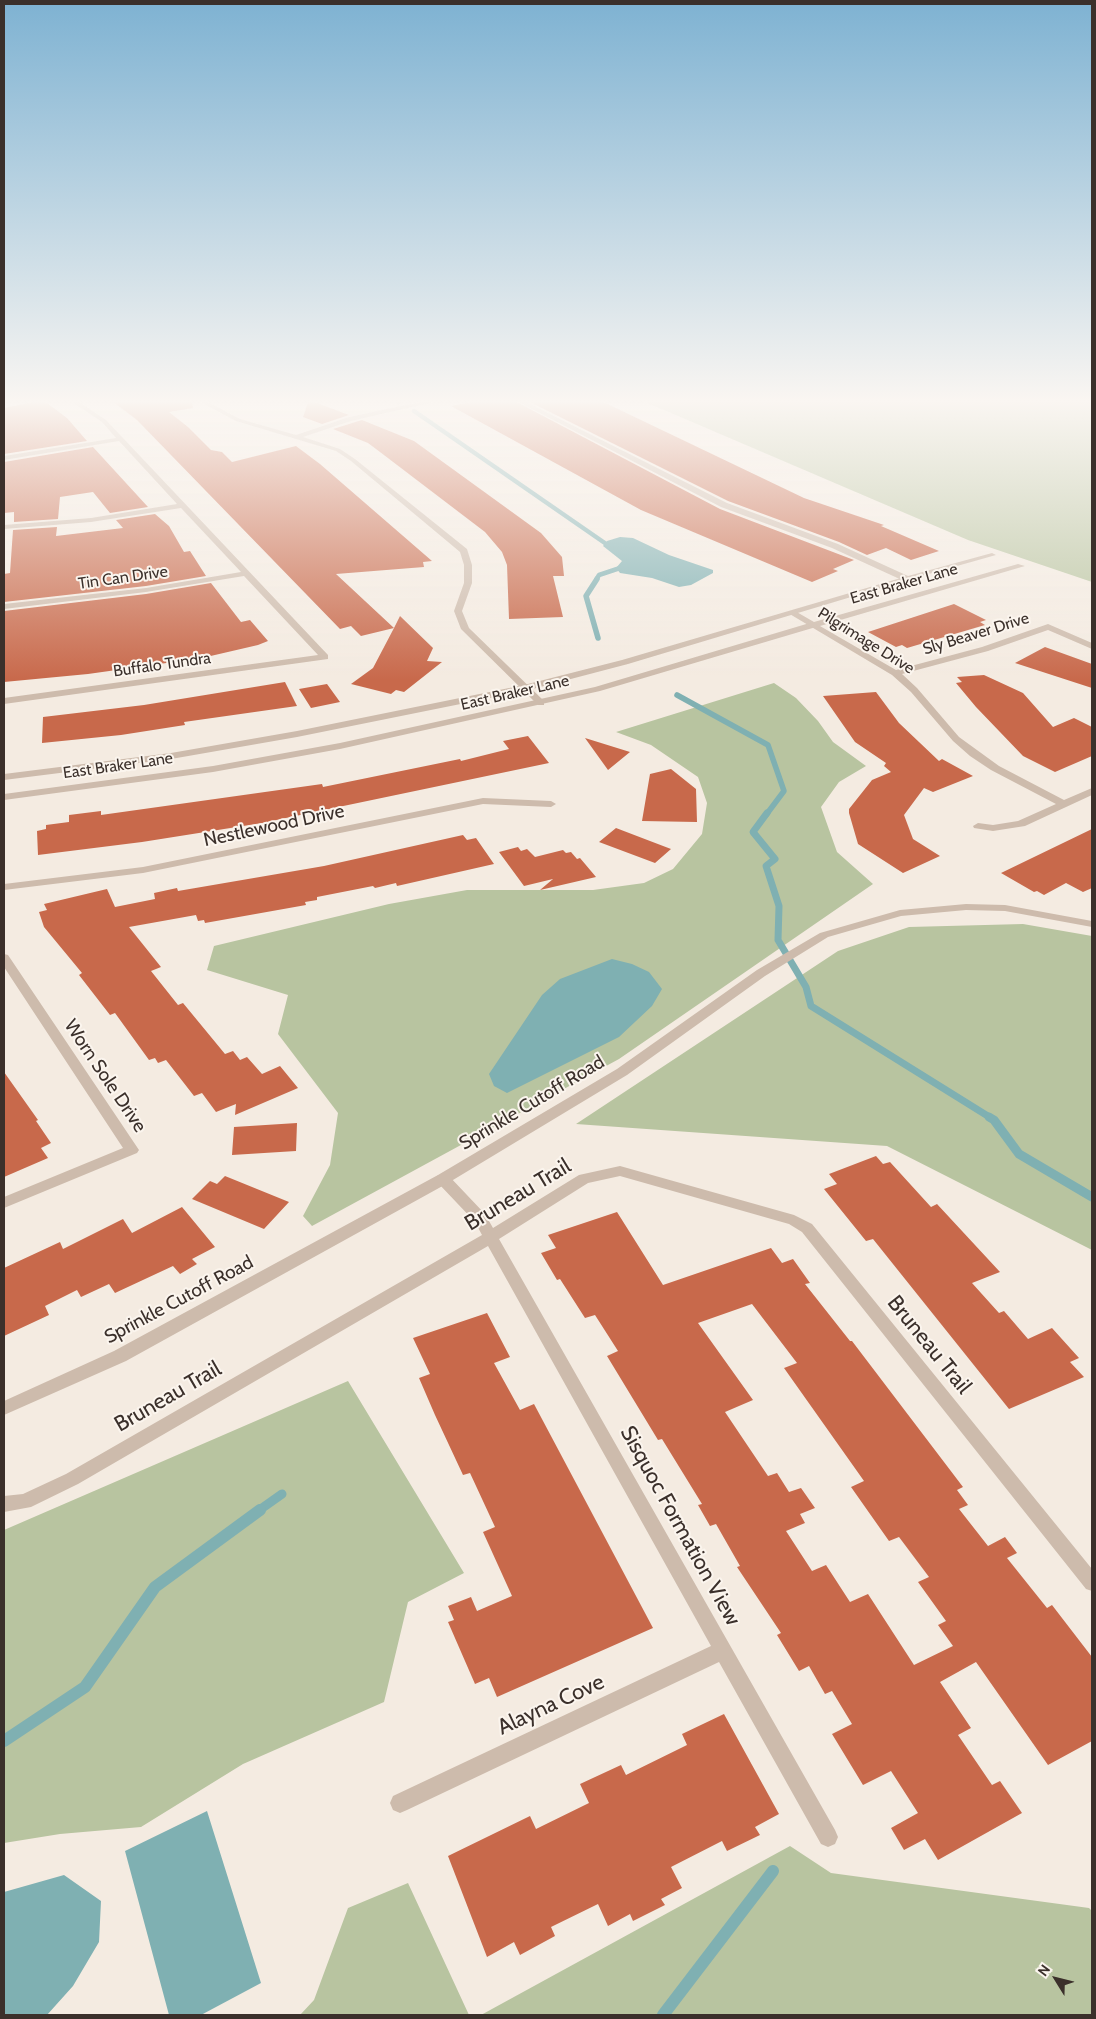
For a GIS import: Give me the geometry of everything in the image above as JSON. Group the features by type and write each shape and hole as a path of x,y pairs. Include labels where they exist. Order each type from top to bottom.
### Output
{"street":[{"path":"171,492 246,573"},
{"path":"392,492 464,551 468,565 468,583 458,611 465,629 541,703"},
{"path":"697,492 733,508 835,546 907,579"},
{"path":"4,527 91,520 183,505"},
{"name":"East Braker Lane","path":"4,777 171,756 307,732 525,688 792,614 992,555"},
{"name":"East Braker Lane","path":"4,797 213,769 340,746 541,703 681,665 813,625 1021,566"},
{"name":"Tin Can Drive","path":"4,607 154,589 246,573"},
{"name":"Buffalo Tundra","path":"4,700 325,657 246,573"},
{"name":"Pilgrimage Drive","path":"792,614 895,673 914,690 946,729 974,754 995,768 1064,804"},
{"name":"Sly Beaver Drive","path":"895,673 985,650 1048,627 1092,646"},
{"path":"978,826 993,828 1021,824 1092,791"},
{"name":"Nestlewood Drive","path":"4,887 143,870 483,801 550,804"},
{"name":"Sprinkle Cutoff Road","path":"4,1408 120,1356 442,1179 622,1072 761,973 824,935 900,913 966,907 1005,908 1092,924"},
{"name":"Worn Sole Drive","path":"4,958 132,1150 4,1203"},
{"name":"Bruneau Trail","path":"4,1504 25,1502 72,1479 491,1237 584,1180 620,1171 794,1220 807,1228 1092,1583"},
{"name":"Sisquoc Formation View","path":"442,1179 480,1218 828,1837"},
{"name":"Alayna Cove","path":"400,1803 723,1650"}],"green space":[{"path":"856,492 1092,492 1092,582 968,540"},
{"path":"774,683 796,698 818,721 833,742 866,766 839,782 821,807 837,852 873,884 619,1059 312,1226 303,1216 330,1165 338,1113 278,1034 288,995 207,970 214,946 389,904 467,890 593,890 644,883 673,869 702,834 707,803 698,777 651,745 616,732"},
{"path":"1023,924 1092,936 1092,1250 887,1146 576,1124 838,951 909,927"},
{"path":"348,1381 464,1573 408,1602 384,1702 243,1764 141,1827 60,1834 4,1843 4,1530"},
{"path":"790,1846 831,1873 1089,1908 1092,1911 1092,2015 481,2015"},
{"path":"408,1883 469,2015 300,2015 314,2000 348,1908"}],"water":[{"path":"620,537 633,538 669,555 713,570 713,573 691,585 679,587 652,578 620,573 616,568 622,561 603,546 607,541"},
{"path":"612,959 632,964 649,972 662,989 652,1006 619,1037 507,1093 494,1086 489,1074 542,995 560,979"},
{"path":"207,1811 261,1983 201,2015 169,2015 125,1851"},
{"path":"64,1875 101,1901 99,1942 73,1986 47,2015 4,2015 4,1892"}],"building":[{"path":"4,492 92,492 60,497 58,519 14,522 14,512 4,513"},
{"path":"93,492 134,492 148,507 110,513"},
{"path":"207,492 353,492 432,561 423,562 424,567 336,574 394,628 361,636 351,626 340,629"},
{"path":"433,492 485,492 541,533 562,557 564,576 553,576 563,617 509,619 507,565 502,552 485,532"},
{"path":"609,492 688,492 720,509 854,560 833,569 838,571 812,582 641,510"},
{"path":"710,492 792,492 884,525 881,526 939,551 911,560 886,548 867,555 839,542 728,501"},
{"path":"155,514 169,526 184,552 190,551 206,576 146,586 4,602 4,574 10,573 13,530 57,527 56,536 123,528 116,520"},
{"path":"211,583 241,622 250,620 268,641 202,658 88,674 4,682 4,611 146,594"},
{"path":"954,604 986,620 980,622 985,625 907,648 902,645 896,647 868,632"},
{"path":"400,616 433,648 427,661 442,662 404,692 396,690 391,694 351,684 373,668"},
{"path":"1045,647 1092,664 1092,688 1015,663"},
{"path":"984,675 1023,693 1053,727 1074,718 1092,727 1092,756 1055,772 1023,756 956,683 962,682 957,677"},
{"path":"285,682 297,706 184,722 185,725 121,735 42,743 43,717 144,705"},
{"path":"327,684 340,702 311,708 299,689"},
{"path":"876,692 899,723 939,761 942,759 973,776 933,792 924,788 904,815 913,839 940,856 903,873 858,844 849,813 849,809 872,780 891,772 884,766 886,763 855,742 823,696"},
{"path":"528,736 549,763 262,823 142,842 38,855 37,831 46,829 46,825 69,822 69,815 101,811 101,815 322,784 323,787 460,759 461,761 509,749 503,741"},
{"path":"585,738 630,752 608,770"},
{"path":"671,769 696,789 697,822 642,821 650,774"},
{"path":"616,828 671,849 655,863 599,842"},
{"path":"1092,829 1092,888 1083,892 1066,883 1044,895 1037,891 1034,892 1001,873"},
{"path":"463,835 467,840 476,838 494,864 397,886 396,883 375,888 373,886 317,897 317,900 305,902 306,905 205,923 204,920 198,921 196,915 129,927 161,967 151,971 178,1005 183,1003 225,1054 233,1051 240,1060 247,1057 262,1074 280,1066 298,1088 235,1115 236,1104 216,1112 202,1093 194,1096 166,1060 158,1063 155,1058 149,1060 115,1013 110,1015 79,975 82,973 44,927 39,912 47,910 44,904 107,889 115,907 155,899 154,893 177,888 178,891 324,866"},
{"path":"518,847 521,851 527,849 535,857 563,850 566,853 571,852 577,859 580,858 596,877 540,890 553,879 524,886 499,852"},
{"path":"4,1072 38,1120 36,1121 51,1143 41,1148 48,1158 4,1177"},
{"path":"297,1123 296,1151 232,1155 234,1127"},
{"path":"876,1156 883,1164 890,1162 931,1207 937,1204 1000,1272 972,1283 999,1313 1004,1311 1028,1339 1052,1328 1079,1358 1070,1362 1084,1377 1009,1409 873,1239 866,1241 824,1189 837,1184 829,1174"},
{"path":"225,1176 289,1202 264,1229 192,1199 210,1181 217,1184"},
{"path":"182,1207 215,1247 192,1259 197,1264 180,1274 173,1266 115,1293 109,1284 81,1297 77,1290 45,1306 49,1315 4,1336 4,1268 60,1242 63,1249 123,1219 132,1233"},
{"path":"617,1212 663,1285 771,1248 782,1263 793,1259 810,1283 805,1284 850,1341 852,1341 963,1487 957,1490 968,1505 959,1509 988,1546 1005,1537 1017,1553 1007,1558 1047,1608 1052,1605 1092,1657 1092,1741 1048,1765 976,1662 940,1682 971,1728 958,1735 992,1785 1000,1781 1022,1813 938,1860 925,1839 904,1850 891,1828 918,1813 891,1771 863,1785 832,1734 852,1724 832,1691 825,1694 809,1666 799,1671 777,1635 781,1633 737,1567 740,1566 716,1524 710,1526 698,1505 702,1504 662,1439 658,1440 607,1356 618,1351 595,1315 585,1318 560,1279 557,1280 541,1253 556,1248 548,1235","holes":["752,1304 797,1363 784,1368 864,1481 851,1487 889,1541 899,1537 929,1577 918,1582 946,1621 938,1625 953,1646 914,1665 868,1594 850,1602 826,1565 812,1571 786,1531 805,1523 800,1514 815,1508 801,1488 789,1492 777,1473 768,1476 725,1412 753,1400 698,1323"]},
{"path":"487,1313 510,1357 494,1363 520,1410 534,1404 653,1628 497,1697 489,1678 475,1684 448,1622 454,1620 448,1606 471,1597 477,1611 512,1596 483,1532 495,1527 470,1473 463,1475 435,1415 419,1378 430,1374 413,1338"},
{"path":"724,1714 779,1814 755,1827 760,1835 727,1851 722,1841 671,1867 682,1888 661,1899 665,1905 633,1921 630,1914 608,1926 598,1904 551,1927 555,1936 520,1955 514,1942 487,1957 448,1856 530,1816 536,1829 589,1803 580,1784 621,1765 626,1775 687,1745 682,1734"}],"waterway":[{"path":"531,492 612,548"},
{"path":"596,580 599,575 626,566"},
{"path":"597,579 586,596 598,638"},
{"path":"677,695 768,745 784,791 766,815"},
{"path":"767,813 753,832 775,859 766,866 779,906 778,940 806,987 811,1006 991,1118"},
{"path":"989,1117 994,1120 1019,1154 1092,1197"},
{"path":"258,1511 282,1494"},
{"path":"4,1741 85,1687 155,1587 260,1510"},
{"path":"663,2015 773,1871"}]}
